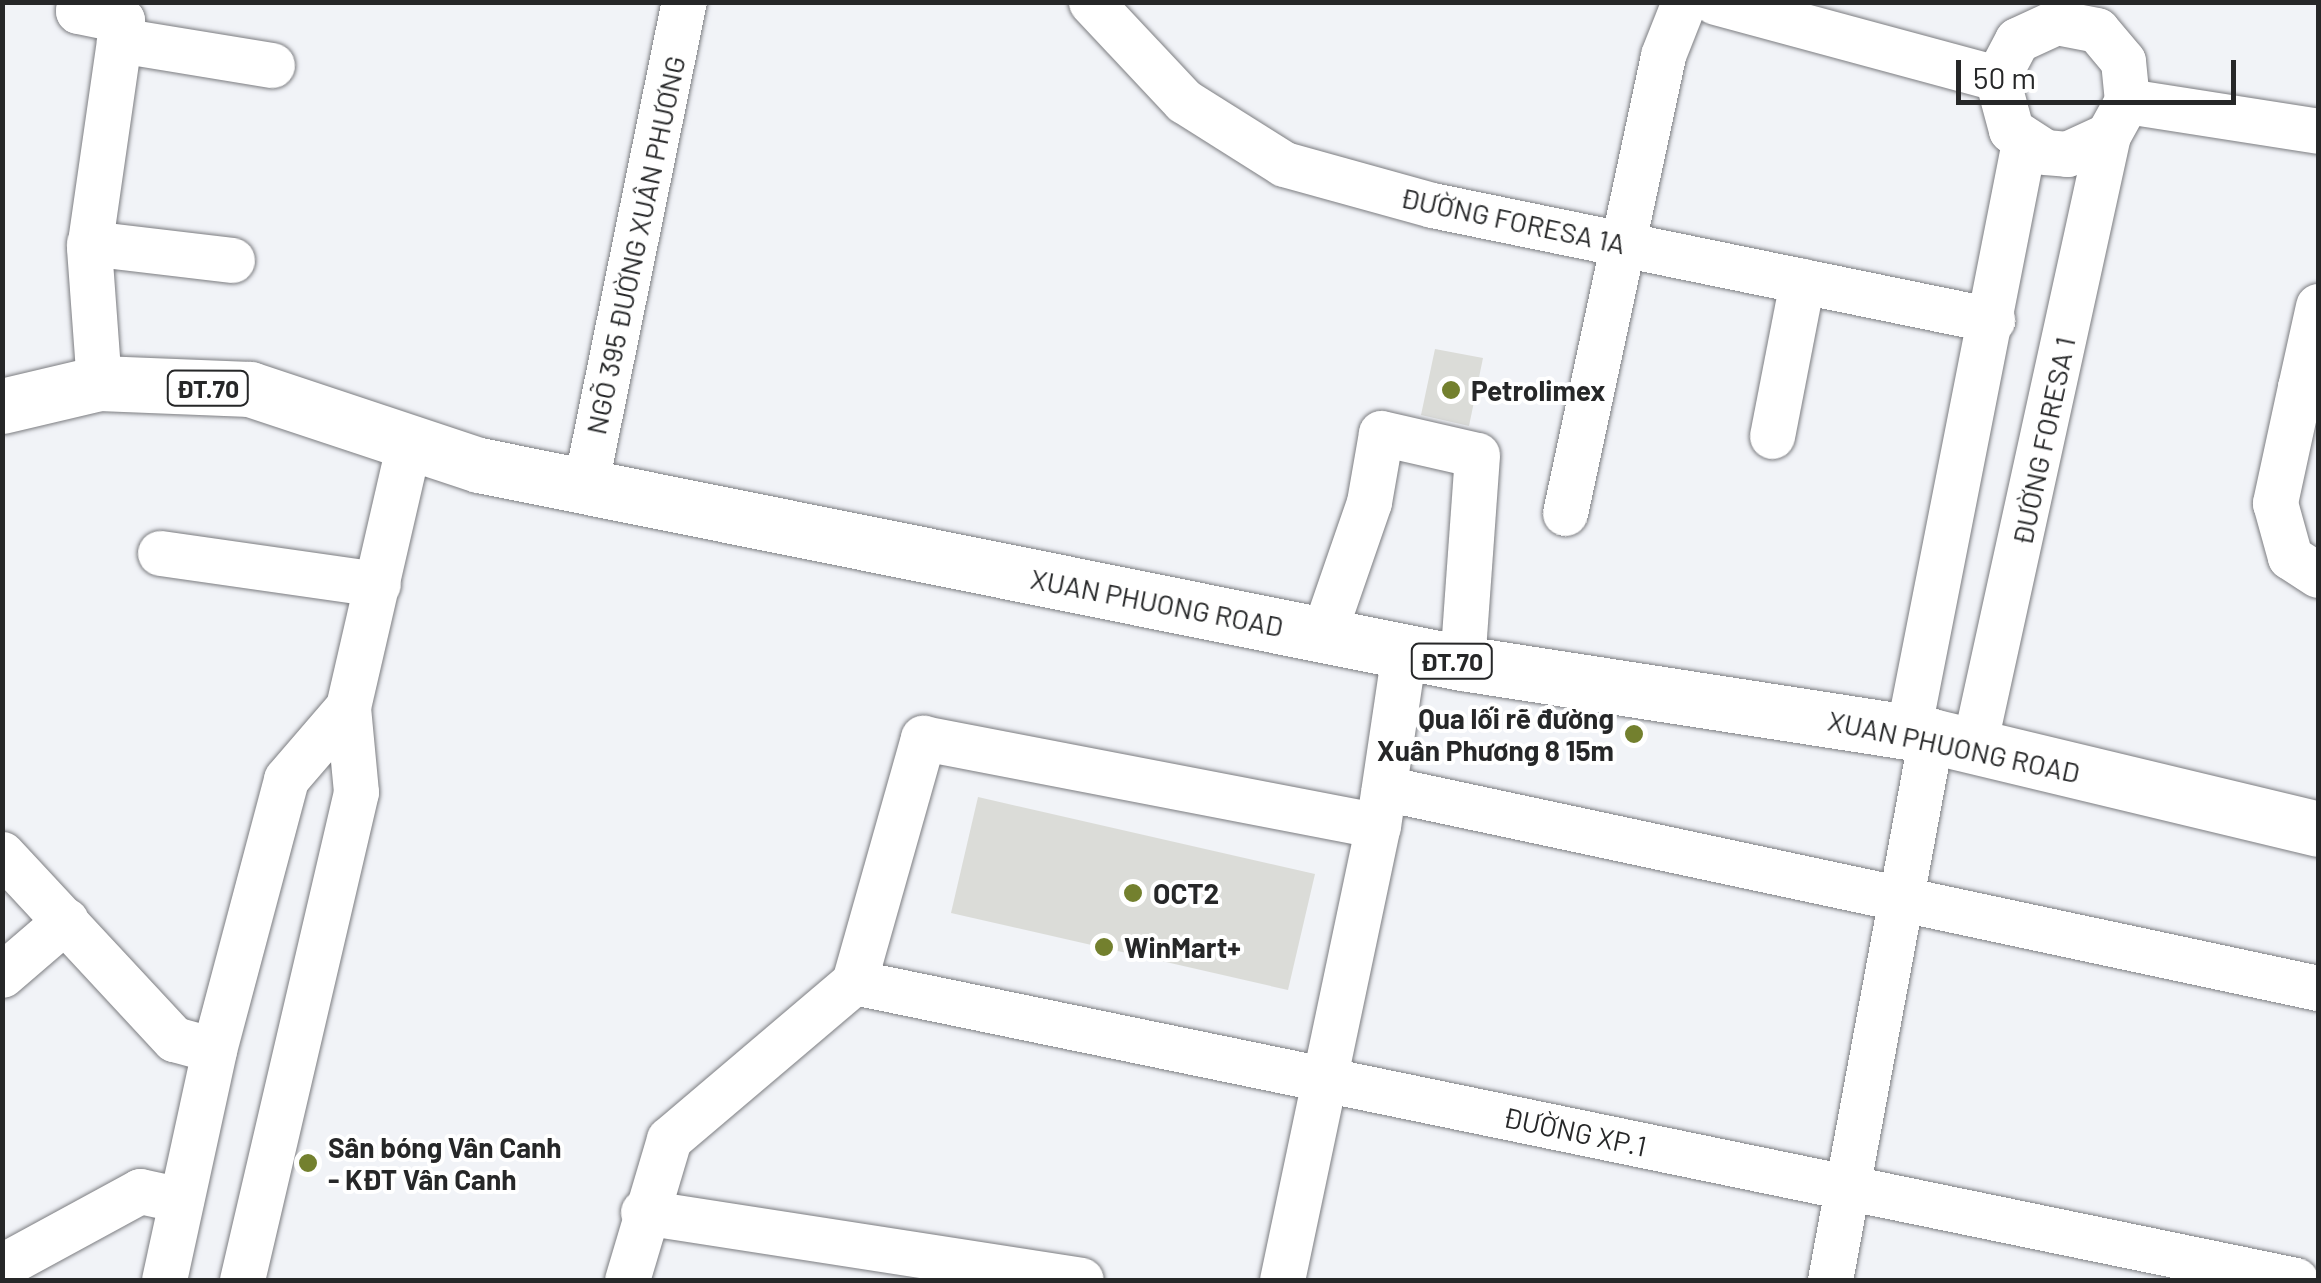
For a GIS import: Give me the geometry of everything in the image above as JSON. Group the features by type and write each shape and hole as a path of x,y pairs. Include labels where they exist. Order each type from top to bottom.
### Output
{"main road":[{"name":"XUAN PHUONG ROAD","path":"2,406 100,383 250,390 410,438 479,465 1462,663 1938,738 2318,829"}],"street":[{"path":"80,2 78,11 122,20 90,242 100,383"},
{"name":"NGÕ 395 ĐƯỜNG XUÂN PHƯƠNG","path":"586,487 684,2"},
{"name":"ĐƯỜNG FORESA 1A","path":"1091,2 1184,101 1284,164 1624,245 1992,320"},
{"path":"1565,513 1663,55 1684,2"},
{"path":"1715,2 1997,78"},
{"path":"2118,118 2123,61 2112,44 2080,13 2034,27 2003,58 1997,78 2001,114 2024,142 2067,154 2118,118 2318,131"},
{"path":"119,40 272,66"},
{"name":"ĐƯỜNG FORESA 1","path":"1938,738 2118,118"},
{"path":"1830,1280 1898,902 1938,738 1992,320 2024,142"},
{"path":"90,242 232,260"},
{"path":"1772,436 1802,281"},
{"path":"2318,306 2309,389 2276,503 2290,557 2318,575"},
{"path":"1323,635 1369,502 1381,433 1477,455 1462,663"},
{"path":"242,1280 356,792 348,706 410,438"},
{"path":"160,554 378,584"},
{"path":"1282,1280 1381,807 1404,651"},
{"path":"164,1280 181,1200 194,1044 286,779 348,706"},
{"path":"627,1280 643,1212 669,1139 854,982 923,738 1381,807 1898,902 2318,988"},
{"path":"2,854 194,1044"},
{"path":"2,975 66,920"},
{"name":"ĐƯỜNG XP.1","path":"854,982 1325,1076 1846,1190 2296,1280"},
{"path":"2,1266 140,1191 181,1200"},
{"path":"643,1212 1081,1280"}],"building":[{"name":"Petrolimex","path":"1435,349 1483,358 1469,426 1421,415"},
{"name":"OCT2","path":"978,797 1315,874 1288,990 951,913"}],"place":[{"name":"Petrolimex","path":"1451,390"},
{"name":"Qua lối rẽ đường Xuân Phương 8 15m","path":"1634,734"},
{"name":"OCT2","path":"1133,893"},
{"name":"WinMart+","path":"1104,947"},
{"name":"Sân bóng Vân Canh - KĐT Vân Canh","path":"308,1163"}]}
